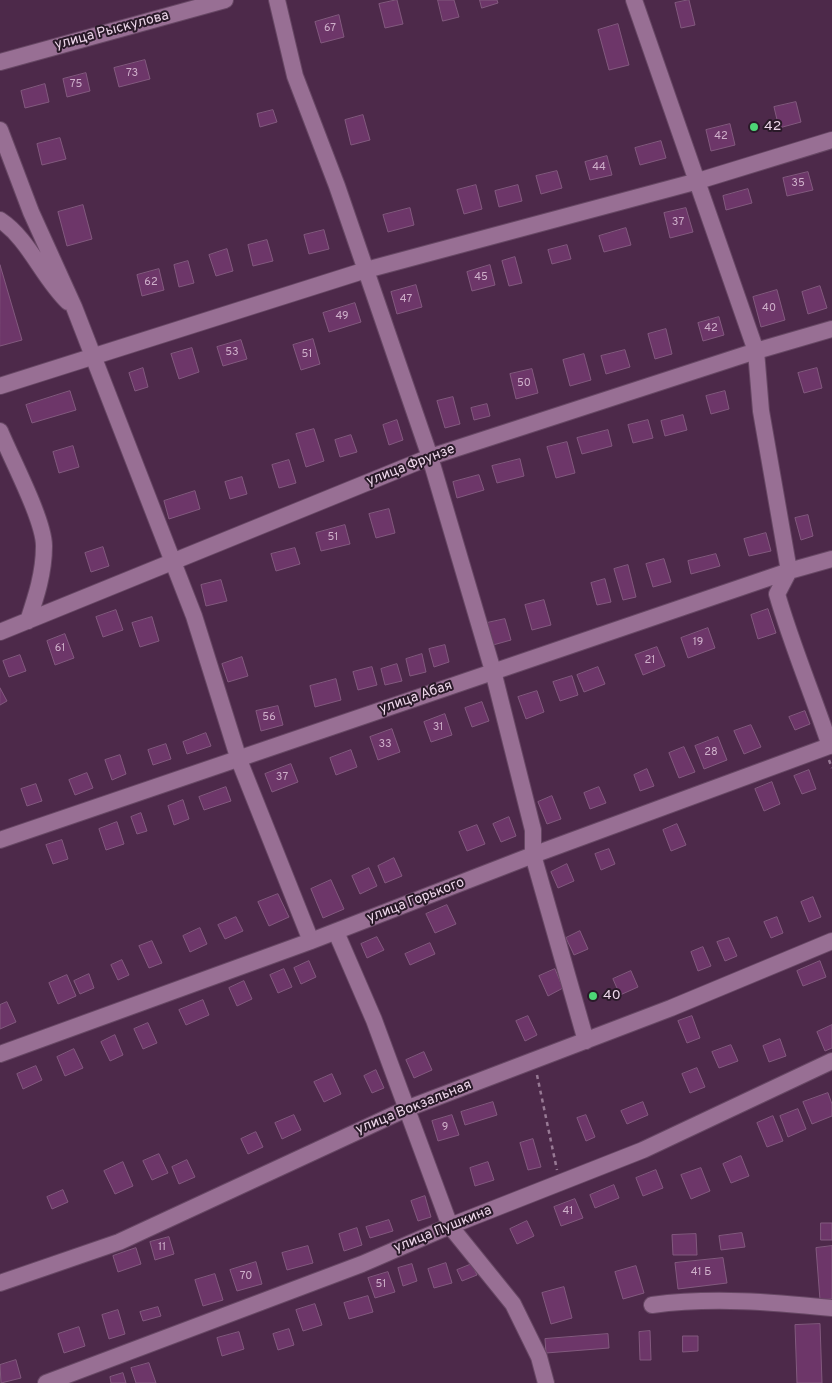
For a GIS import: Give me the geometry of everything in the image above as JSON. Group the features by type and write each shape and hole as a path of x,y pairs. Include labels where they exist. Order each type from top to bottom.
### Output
{"street":[{"name":"улица Рыскулова","path":"0,62 225,0"},
{"path":"276,0 295,76 366,270 430,457 493,671 533,830 534,855 586,1041"},
{"path":"634,0 756,351 762,411 789,571 777,594 788,632 831,746"},
{"path":"0,130 31,212 74,307 91,356 194,616 239,760 310,942"},
{"path":"0,386 366,270 698,181 832,140"},
{"path":"0,220 14,229 53,288 74,307"},
{"name":"улица Фрунзе","path":"0,632 430,457 756,351 832,329"},
{"path":"0,431 41,526 44,545 41,582 28,621"},
{"name":"улица Абая","path":"0,840 239,760 493,671 832,558"},
{"name":"улица Горького","path":"0,1054 310,942 534,855 831,746"},
{"path":"336,932 374,1020 450,1226 514,1304 539,1357 546,1383"},
{"name":"улица Вокзальная","path":"0,1284 119,1242 406,1109 671,1008 832,941"},
{"name":"улица Пушкина","path":"46,1383 362,1264 450,1226 643,1150 832,1061"},
{"path":"652,1305 687,1300 772,1302 832,1308"}],"path":[{"path":"534,1061 560,1183"}],"building":[{"path":"397,0 403,24 385,28 379,4"},
{"path":"438,0 454,0 459,17 443,21"},
{"path":"480,0 497,0 498,3 482,8"},
{"path":"689,0 695,25 681,28 675,3"},
{"path":"339,15 344,37 321,43 315,22"},
{"path":"618,24 629,65 609,70 598,30"},
{"path":"145,60 150,79 119,87 114,68"},
{"path":"86,73 90,91 67,97 63,79"},
{"path":"45,84 49,102 25,108 21,91"},
{"path":"796,102 801,122 779,128 774,107"},
{"path":"273,110 277,122 260,127 257,114"},
{"path":"363,115 370,140 351,145 345,120"},
{"path":"730,124 735,145 711,151 706,130"},
{"path":"60,138 66,159 42,165 37,144"},
{"path":"661,141 666,158 640,165 635,148"},
{"path":"607,156 612,175 590,180 585,162"},
{"path":"557,171 562,188 541,194 536,176"},
{"path":"808,172 813,190 787,196 783,178"},
{"path":"476,185 482,209 464,214 457,190"},
{"path":"518,185 522,201 499,207 495,191"},
{"path":"748,189 752,203 726,210 723,196"},
{"path":"83,205 92,239 67,246 58,212"},
{"path":"410,208 414,225 388,232 383,215"},
{"path":"686,208 693,232 670,238 664,213"},
{"path":"626,228 631,245 604,252 599,236"},
{"path":"324,230 329,249 309,254 304,235"},
{"path":"267,240 273,261 253,266 248,245"},
{"path":"567,245 571,259 552,264 548,250"},
{"path":"227,249 233,271 216,276 209,255"},
{"path":"515,257 522,283 509,286 502,261"},
{"path":"188,261 194,283 179,287 174,265"},
{"path":"0,265 22,340 0,346"},
{"path":"490,265 495,285 472,291 467,272"},
{"path":"159,269 164,290 142,296 137,275"},
{"path":"416,285 422,307 397,314 391,292"},
{"path":"820,286 827,308 808,314 802,292"},
{"path":"777,290 785,320 761,327 753,297"},
{"path":"355,303 361,322 329,332 323,313"},
{"path":"719,317 724,335 703,341 698,323"},
{"path":"666,329 672,354 655,359 648,334"},
{"path":"313,339 320,364 301,370 293,345"},
{"path":"241,340 247,359 223,366 217,347"},
{"path":"192,348 199,372 179,379 171,354"},
{"path":"625,350 630,367 606,374 601,356"},
{"path":"584,354 591,380 570,386 563,360"},
{"path":"143,368 148,387 135,391 129,373"},
{"path":"817,368 822,388 804,393 798,373"},
{"path":"532,369 538,393 516,399 510,374"},
{"path":"70,391 76,410 32,423 26,405"},
{"path":"725,391 729,409 711,414 706,396"},
{"path":"453,397 460,424 445,428 437,401"},
{"path":"487,404 490,416 474,420 471,408"},
{"path":"683,415 687,430 665,436 661,421"},
{"path":"397,420 403,440 389,445 383,425"},
{"path":"648,420 653,438 633,443 628,425"},
{"path":"314,429 324,461 306,467 296,434"},
{"path":"608,430 612,446 582,454 577,438"},
{"path":"351,435 357,452 340,457 335,440"},
{"path":"567,442 575,473 556,478 547,447"},
{"path":"73,446 79,467 59,473 53,452"},
{"path":"520,459 524,476 497,483 492,466"},
{"path":"289,460 296,483 279,488 272,465"},
{"path":"479,475 484,490 457,498 453,482"},
{"path":"242,477 247,494 230,499 225,482"},
{"path":"195,491 200,509 169,519 164,501"},
{"path":"389,509 395,533 376,538 369,514"},
{"path":"808,515 813,536 801,540 795,518"},
{"path":"345,525 350,544 321,551 316,533"},
{"path":"766,533 771,551 749,556 744,539"},
{"path":"103,547 109,566 91,572 85,553"},
{"path":"295,548 300,564 276,571 271,554"},
{"path":"716,554 720,566 691,574 688,561"},
{"path":"664,559 671,582 653,587 646,564"},
{"path":"628,565 636,597 623,600 614,569"},
{"path":"605,579 611,602 597,605 591,583"},
{"path":"221,580 227,601 206,606 201,585"},
{"path":"544,600 551,625 532,630 525,605"},
{"path":"768,609 776,633 758,639 751,615"},
{"path":"116,610 123,630 103,637 96,617"},
{"path":"152,617 159,641 140,647 132,623"},
{"path":"505,619 511,640 493,645 487,623"},
{"path":"708,628 715,648 688,658 681,638"},
{"path":"65,634 74,658 55,665 47,641"},
{"path":"445,645 449,662 434,667 429,649"},
{"path":"657,647 665,666 643,675 635,655"},
{"path":"422,654 426,672 410,676 406,659"},
{"path":"20,655 26,671 9,677 3,661"},
{"path":"242,657 248,676 228,682 222,664"},
{"path":"397,664 402,681 385,685 381,669"},
{"path":"372,667 377,685 358,690 353,672"},
{"path":"598,667 605,684 584,692 577,675"},
{"path":"572,676 578,695 560,701 553,682"},
{"path":"336,679 341,700 315,707 310,686"},
{"path":"0,688 7,701 0,705"},
{"path":"537,691 544,712 526,719 518,697"},
{"path":"482,702 489,721 472,727 465,708"},
{"path":"278,706 283,725 261,731 256,711"},
{"path":"805,711 810,724 795,730 789,717"},
{"path":"445,714 452,735 431,742 424,722"},
{"path":"751,725 761,747 744,754 734,731"},
{"path":"392,729 400,752 378,760 370,737"},
{"path":"206,733 211,746 187,754 183,742"},
{"path":"718,737 727,760 704,769 695,746"},
{"path":"166,744 171,759 153,765 148,750"},
{"path":"684,747 695,772 679,778 669,753"},
{"path":"351,750 357,767 336,775 330,758"},
{"path":"120,755 126,774 112,780 105,760"},
{"path":"291,764 298,782 272,792 265,774"},
{"path":"647,769 654,786 640,791 634,775"},
{"path":"809,770 816,789 802,794 794,776"},
{"path":"87,773 93,788 75,795 69,780"},
{"path":"772,782 780,804 764,811 755,789"},
{"path":"36,784 42,801 27,806 21,789"},
{"path":"226,787 231,801 204,810 199,797"},
{"path":"599,787 606,803 590,809 584,793"},
{"path":"552,796 561,819 547,824 538,802"},
{"path":"183,800 189,819 174,825 168,806"},
{"path":"141,813 147,831 137,834 131,817"},
{"path":"509,817 516,836 501,842 493,824"},
{"path":"117,822 124,844 106,850 99,829"},
{"path":"677,824 686,845 671,851 663,830"},
{"path":"477,825 485,844 467,851 459,832"},
{"path":"62,840 68,859 53,864 46,845"},
{"path":"609,849 615,864 601,870 595,854"},
{"path":"394,858 402,876 385,883 378,866"},
{"path":"567,864 574,881 558,888 551,872"},
{"path":"369,868 377,886 360,894 352,876"},
{"path":"331,880 344,909 323,918 311,889"},
{"path":"278,894 289,917 269,926 258,902"},
{"path":"813,897 821,917 809,922 801,902"},
{"path":"447,905 456,924 435,933 426,914"},
{"path":"236,917 243,931 225,939 218,925"},
{"path":"777,917 783,933 771,938 764,922"},
{"path":"200,928 207,944 190,952 183,936"},
{"path":"580,931 588,949 574,955 566,938"},
{"path":"377,937 384,950 367,958 361,944"},
{"path":"729,938 737,956 725,961 717,942"},
{"path":"152,941 162,963 149,968 139,946"},
{"path":"430,943 435,954 410,965 405,954"},
{"path":"703,947 711,966 698,971 691,952"},
{"path":"122,960 129,975 118,980 111,965"},
{"path":"309,961 316,977 301,984 294,968"},
{"path":"820,961 826,977 803,986 797,971"},
{"path":"284,969 292,987 278,993 270,975"},
{"path":"555,969 563,988 548,996 539,976"},
{"path":"631,971 638,987 620,995 613,979"},
{"path":"89,974 94,988 80,994 74,981"},
{"path":"67,975 76,996 58,1004 49,983"},
{"path":"244,981 252,999 237,1006 229,988"},
{"path":"203,1000 209,1015 186,1025 179,1010"},
{"path":"7,1002 16,1022 0,1029 0,1005"},
{"path":"528,1016 537,1035 525,1041 516,1021"},
{"path":"692,1016 700,1038 687,1043 678,1021"},
{"path":"148,1023 157,1043 143,1049 134,1029"},
{"path":"832,1025 832,1048 825,1051 817,1032"},
{"path":"115,1035 123,1055 110,1061 101,1042"},
{"path":"780,1039 786,1056 769,1062 763,1046"},
{"path":"731,1045 738,1061 719,1068 712,1052"},
{"path":"74,1049 83,1068 65,1076 57,1057"},
{"path":"424,1052 432,1070 414,1078 406,1060"},
{"path":"36,1066 42,1080 23,1089 17,1074"},
{"path":"697,1068 705,1087 690,1093 682,1074"},
{"path":"376,1070 384,1088 372,1093 364,1076"},
{"path":"332,1074 341,1094 324,1102 314,1082"},
{"path":"828,1093 832,1104 832,1116 812,1124 803,1102"},
{"path":"493,1102 497,1115 465,1125 461,1112"},
{"path":"643,1102 648,1115 627,1124 621,1111"},
{"path":"798,1109 806,1129 788,1137 780,1116"},
{"path":"294,1115 301,1130 282,1139 275,1123"},
{"path":"452,1115 459,1135 438,1141 432,1121"},
{"path":"586,1115 595,1137 586,1141 577,1118"},
{"path":"773,1116 783,1141 767,1147 757,1123"},
{"path":"256,1132 263,1147 248,1154 241,1139"},
{"path":"533,1139 541,1167 528,1170 520,1143"},
{"path":"159,1154 168,1173 152,1180 143,1161"},
{"path":"741,1156 749,1176 731,1183 723,1164"},
{"path":"187,1160 195,1177 179,1184 172,1167"},
{"path":"123,1162 133,1186 115,1194 104,1171"},
{"path":"488,1162 494,1180 475,1186 470,1168"},
{"path":"701,1168 710,1191 691,1199 681,1175"},
{"path":"656,1170 663,1188 643,1196 636,1178"},
{"path":"614,1185 619,1198 595,1208 590,1195"},
{"path":"63,1190 68,1202 52,1209 47,1197"},
{"path":"425,1196 431,1217 418,1221 411,1201"},
{"path":"575,1199 583,1218 561,1226 554,1207"},
{"path":"389,1220 393,1231 370,1238 366,1227"},
{"path":"527,1221 534,1236 517,1244 510,1229"},
{"path":"821,1223 832,1223 832,1240 821,1240"},
{"path":"357,1228 362,1245 344,1251 339,1234"},
{"path":"742,1233 745,1247 721,1250 719,1236"},
{"path":"696,1234 697,1255 673,1255 672,1235"},
{"path":"169,1237 174,1254 155,1260 150,1242"},
{"path":"308,1246 313,1263 287,1270 282,1253"},
{"path":"832,1246 832,1299 820,1300 816,1248"},
{"path":"136,1248 141,1264 118,1272 113,1256"},
{"path":"723,1258 727,1283 678,1289 675,1263"},
{"path":"256,1262 262,1284 237,1291 230,1270"},
{"path":"446,1263 452,1283 434,1288 428,1269"},
{"path":"412,1264 417,1281 403,1286 398,1268"},
{"path":"472,1264 477,1275 462,1281 457,1270"},
{"path":"636,1266 644,1293 623,1299 615,1272"},
{"path":"388,1272 395,1292 375,1298 368,1278"},
{"path":"215,1274 223,1300 203,1306 195,1280"},
{"path":"564,1287 572,1318 551,1324 542,1293"},
{"path":"368,1296 373,1312 349,1319 344,1303"},
{"path":"315,1304 322,1325 303,1331 296,1310"},
{"path":"158,1307 161,1316 143,1321 140,1312"},
{"path":"118,1310 125,1334 109,1339 102,1315"},
{"path":"820,1324 822,1383 797,1383 795,1325"},
{"path":"79,1327 85,1346 64,1353 58,1334"},
{"path":"289,1329 294,1345 278,1350 273,1334"},
{"path":"650,1331 651,1360 640,1360 639,1332"},
{"path":"239,1332 244,1349 222,1356 217,1338"},
{"path":"608,1334 609,1348 546,1353 545,1339"},
{"path":"683,1336 698,1336 698,1351 683,1352"},
{"path":"16,1360 21,1378 1,1383 0,1365"},
{"path":"149,1363 156,1383 136,1383 131,1368"},
{"path":"123,1373 126,1383 111,1383 110,1377"}],"place":[{"name":"42","path":"754,127"},
{"name":"40","path":"593,996"}]}
